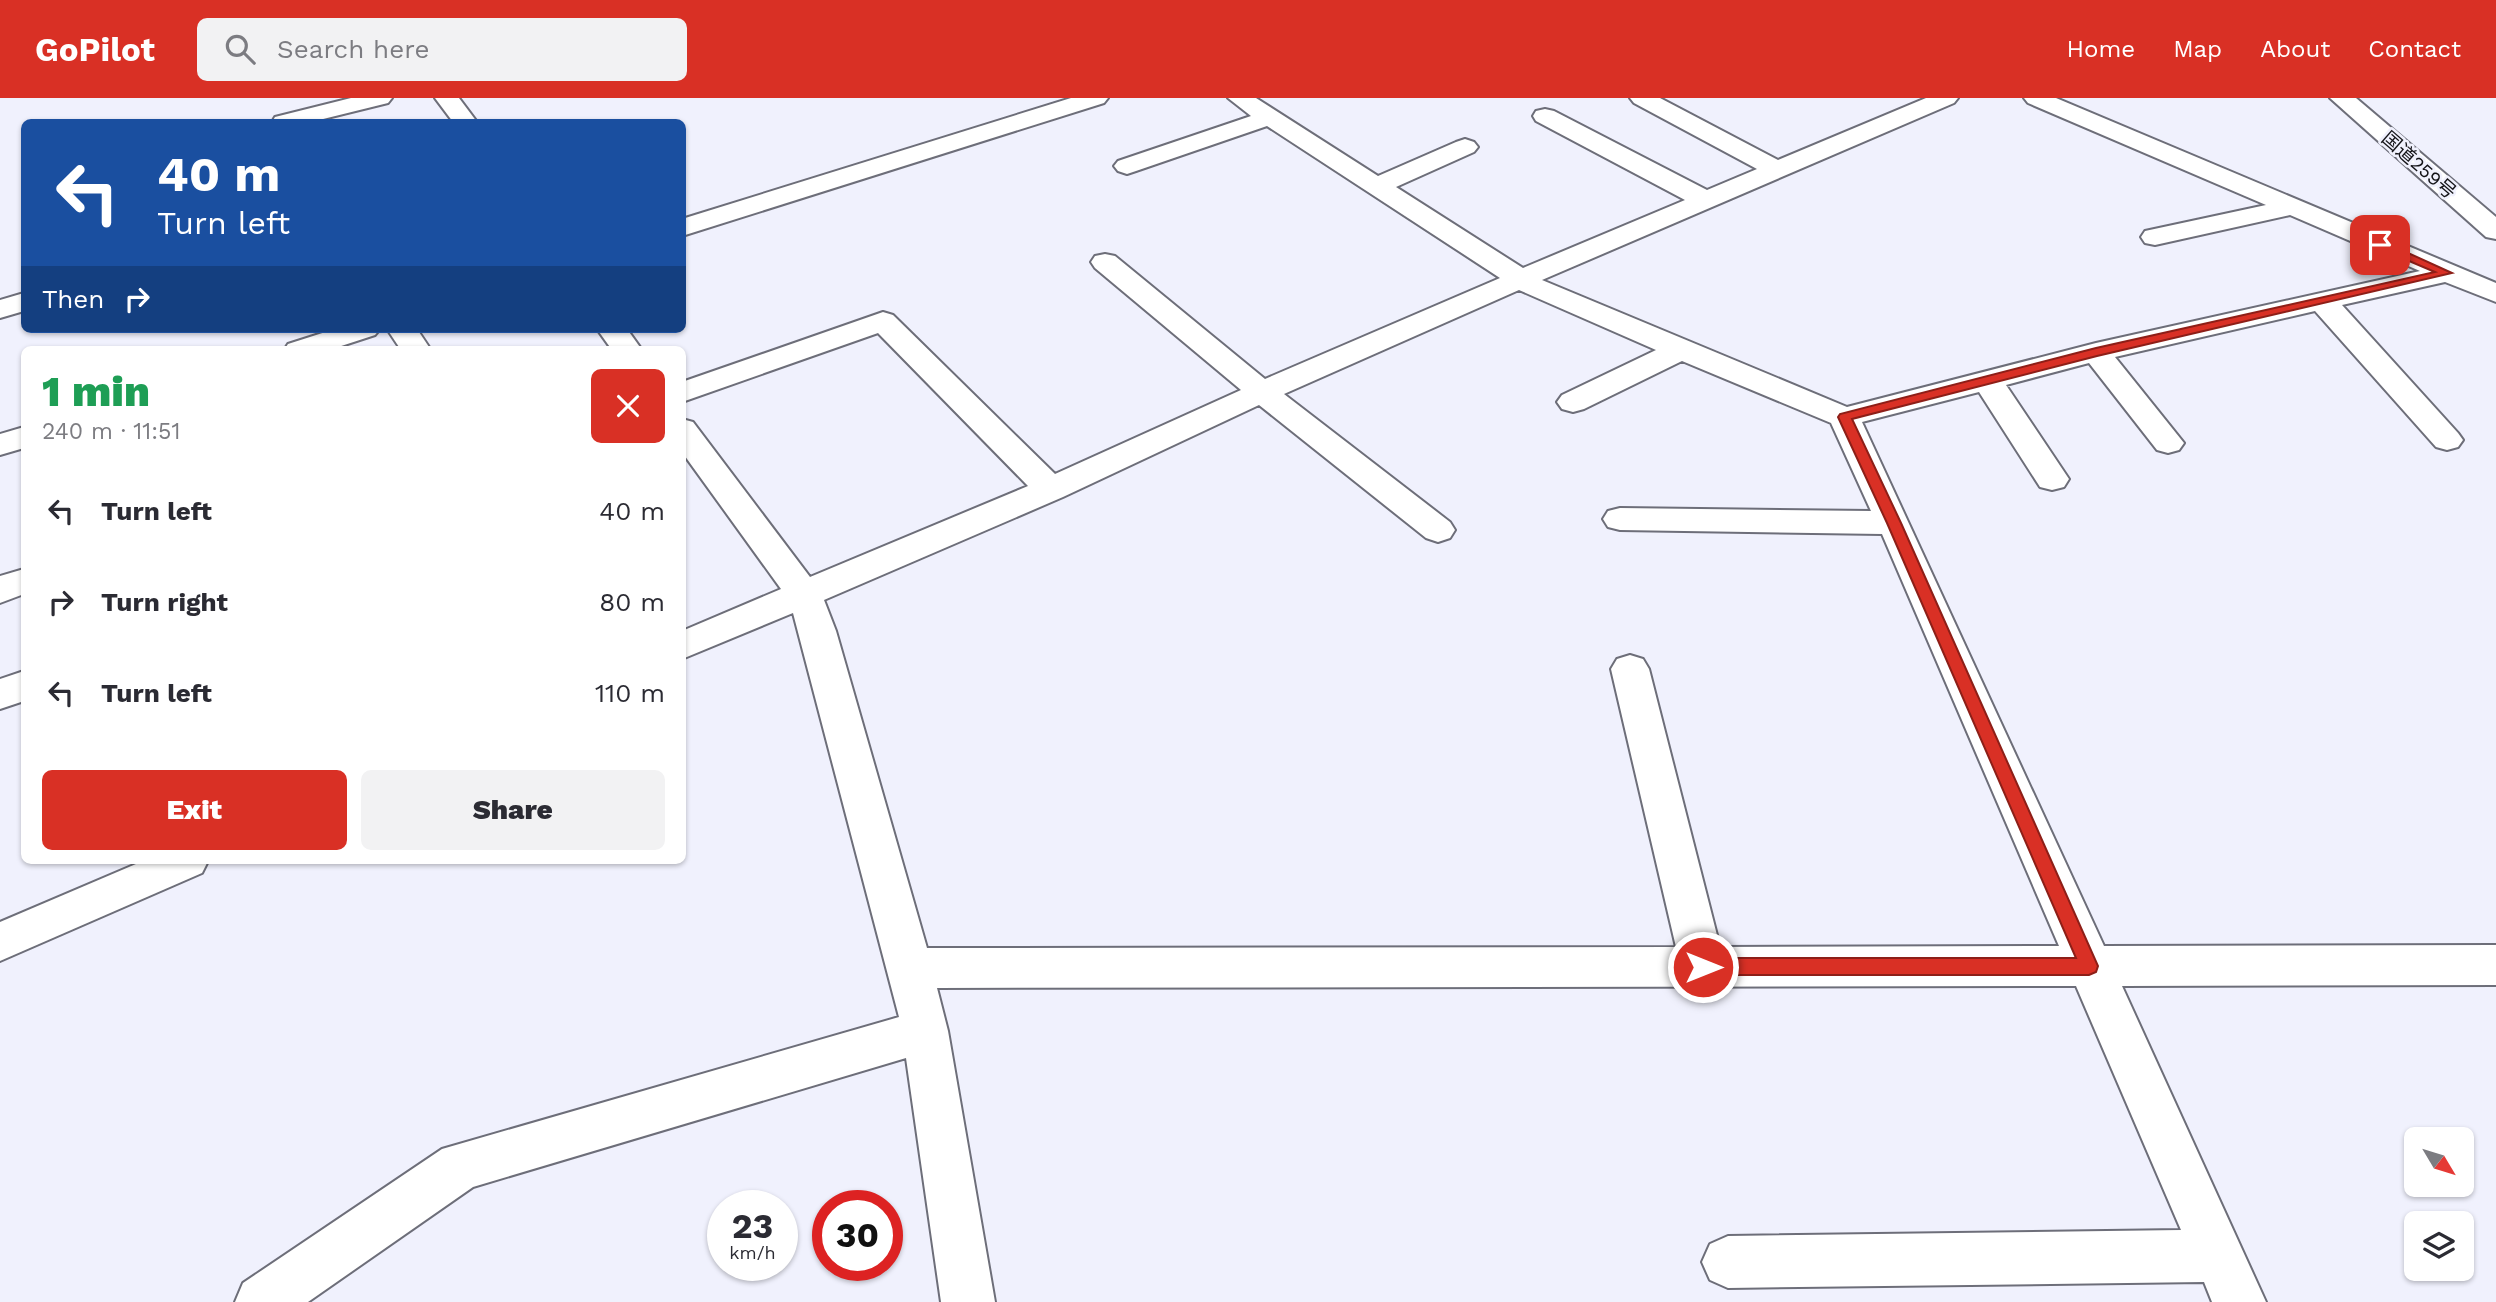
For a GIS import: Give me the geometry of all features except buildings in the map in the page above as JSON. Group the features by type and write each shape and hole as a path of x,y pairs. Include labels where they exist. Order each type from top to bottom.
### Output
{"main road":[{"path":"296,119 380,98"},
{"path":"447,98 463,119"},
{"path":"1014,98 1039,116"},
{"path":"686,228 1096,98"},
{"path":"1240,98 1539,291 1844,417 2096,352 2447,273"},
{"path":"1642,98 1777,170"},
{"path":"686,644 1051,489 1262,392 1521,279 1946,98"},
{"path":"2036,98 2496,293"},
{"name":"国道259号","path":"2342,98 2496,231"},
{"path":"1545,116 1704,201"},
{"path":"1127,166 1270,117"},
{"path":"1376,186 1465,147"},
{"path":"2155,237 2292,207"},
{"path":"1105,262 1262,392 1438,530"},
{"path":"2322,301 2447,440"},
{"path":"0,309 21,303"},
{"path":"686,392 883,321 1051,489"},
{"path":"312,346 352,333"},
{"path":"1573,402 1681,350"},
{"path":"2096,352 2168,443"},
{"path":"1988,381 2052,479"},
{"path":"1844,417 1894,523 2239,1302"},
{"path":"0,445 21,438"},
{"path":"686,438 803,593 818,631 925,1031 968,1302"},
{"path":"1620,519 1894,523"},
{"path":"0,590 21,582"},
{"path":"1630,668 1703,967"},
{"path":"0,695 21,686"},
{"path":"0,943 180,864"},
{"path":"910,968 2496,965"},
{"path":"262,1302 460,1166 925,1031"},
{"path":"1728,1262 2218,1256"}],"route":[{"path":"1703,967 2089,966 1894,523 1844,417 2096,352 2447,273 2380,245"}]}
